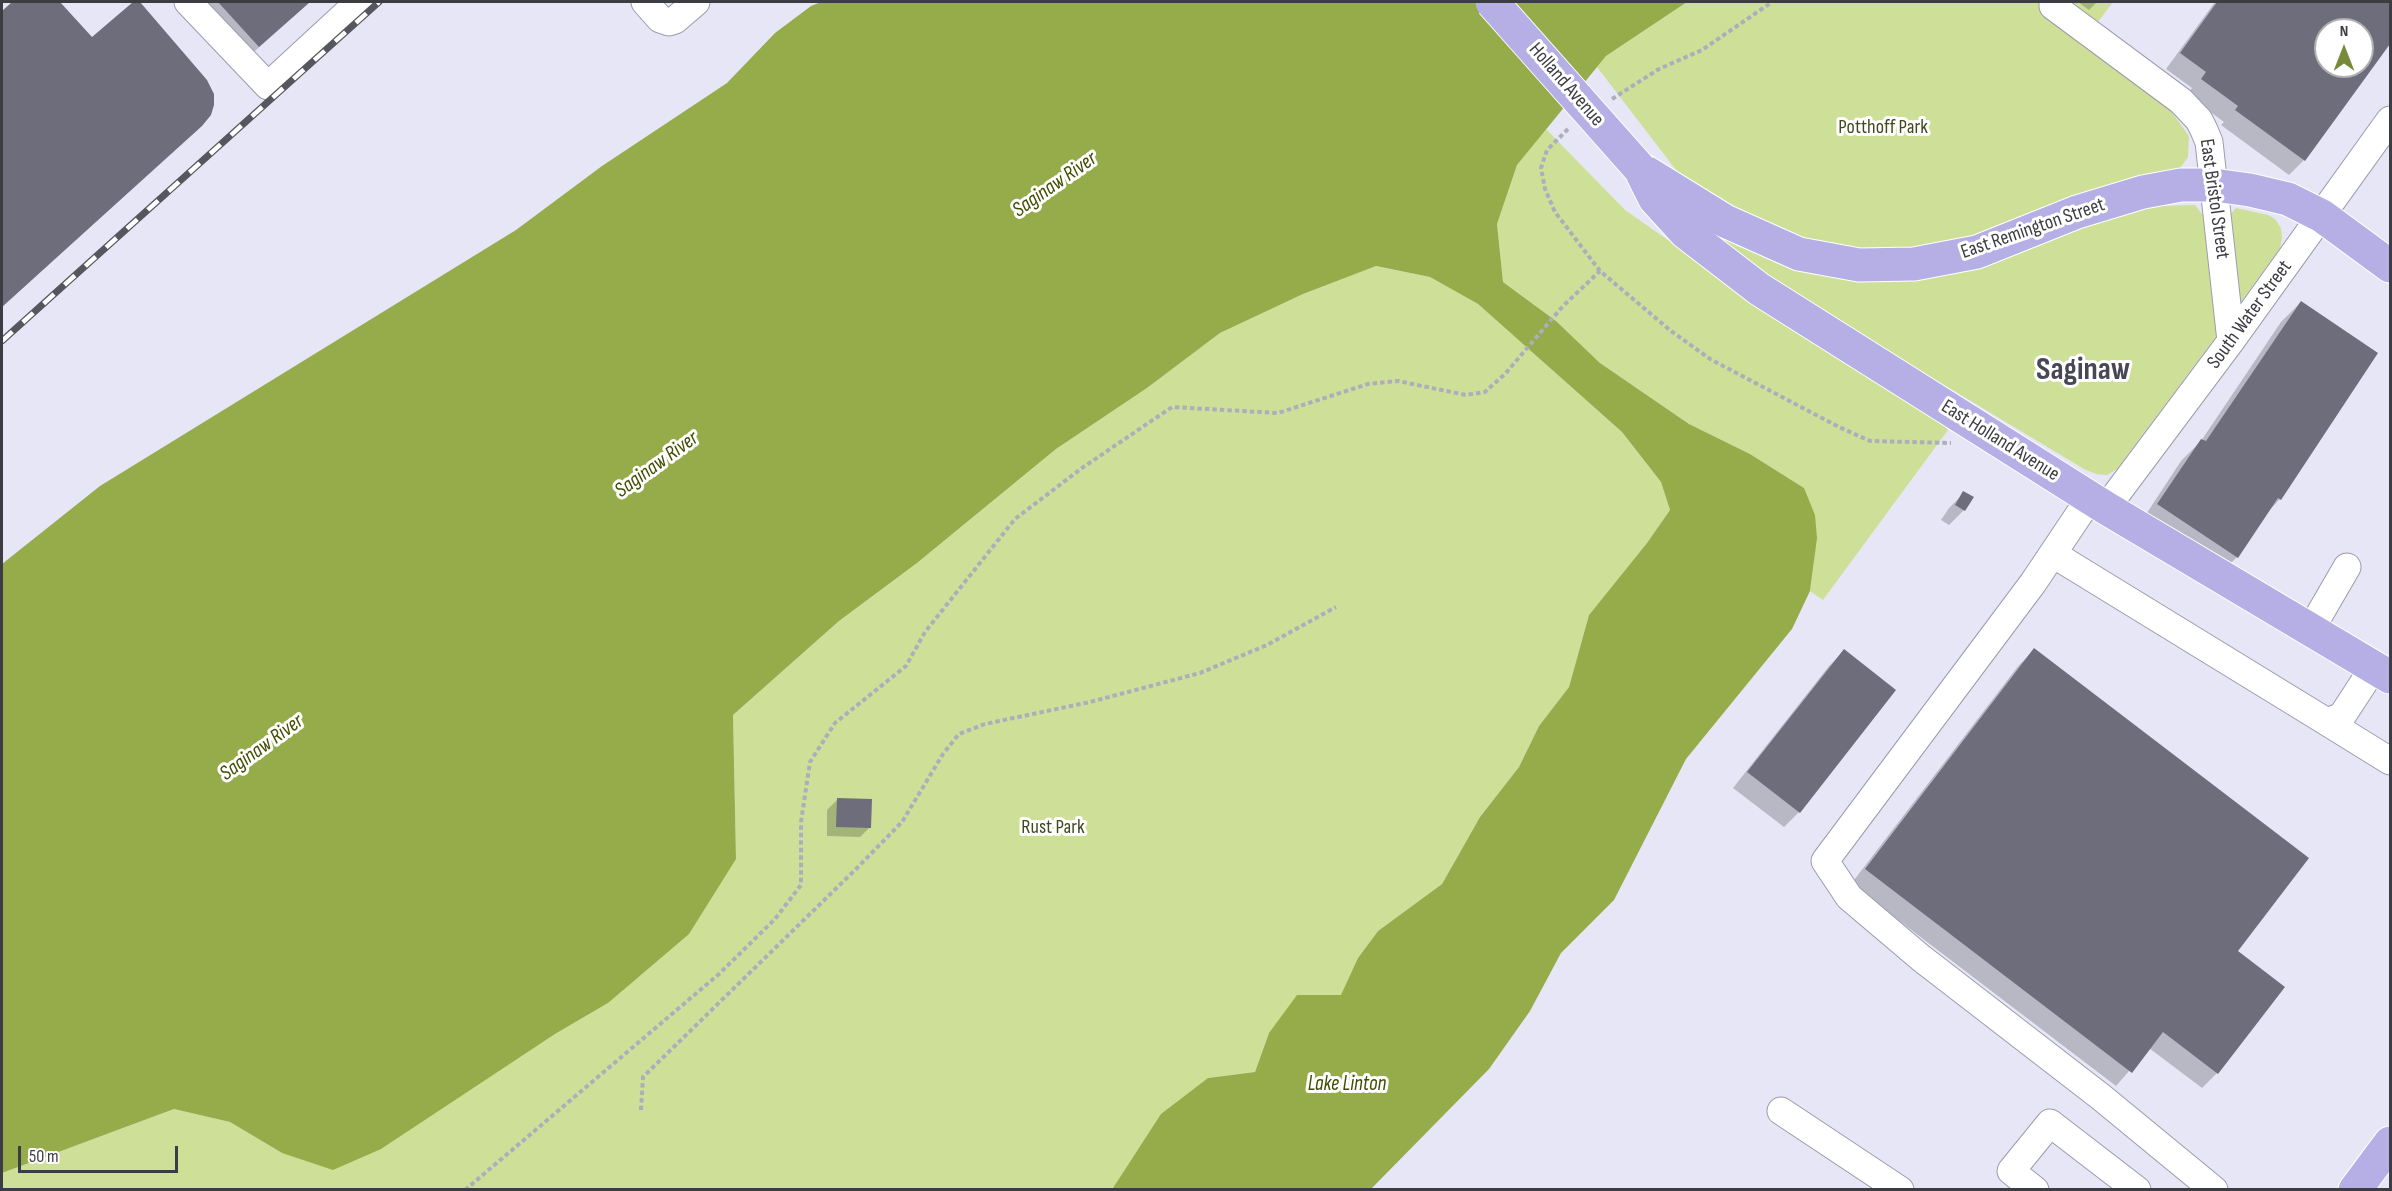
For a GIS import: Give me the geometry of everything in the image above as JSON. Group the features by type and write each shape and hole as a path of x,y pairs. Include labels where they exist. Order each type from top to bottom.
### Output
{"main road":[{"name":"Holland Avenue","path":"1492,2 1640,169"},
{"name":"East Remington Street","path":"1640,169 1725,221 1788,250 1859,265 1914,264 1977,252 2077,212 2143,192 2181,185 2214,185 2288,199 2322,216 2391,266"},
{"name":"East Holland Avenue","path":"1640,169 1655,199 1685,232 1759,289 2098,503 2383,672"},
{"path":"2355,1190 2391,1143"}],"street":[{"path":"188,2 226,45 268,86 359,2"},
{"path":"645,2 660,19 669,22 675,20 696,2"},
{"name":"East Bristol Street","path":"2053,2 2053,6 2093,37 2181,101 2199,120 2209,142 2231,341"},
{"name":"South Water Street","path":"2206,1187 2101,1098 1921,958 1849,897 1825,861 2053,554 2098,503 2231,341 2391,120"},
{"path":"2053,554 2391,761"},
{"path":"2311,629 2347,567"},
{"path":"2327,722 2342,716 2383,672"},
{"path":"1781,1111 1900,1190"},
{"path":"2035,1190 2011,1171 2050,1123 2137,1190"}],"path":[{"path":"465,1190 719,974 775,919 801,885 801,822 810,762 835,723 906,666 925,632 1015,519 1082,468 1172,406 1278,413 1368,384 1398,381 1466,396 1485,392 1504,374 1563,306 1600,271 1671,331 1710,358 1839,427 1870,441 1952,443"},
{"path":"641,1110 643,1077 902,822 943,754 959,734 985,724 1090,702 1200,672 1267,645 1336,608"}],"green space":[{"name":"Potthoff Park","path":"1687,2 2113,2 2083,42 2171,111 2189,136 2188,157 2176,174 1993,232 1895,254 1810,244 1699,192 1676,170 1597,67 1606,56"},
{"path":"1546,129 1625,210 1798,331 1943,424 1948,430 1823,600 1810,591 1814,562 1804,488 1750,454 1689,424 1600,363 1556,321 1503,282 1497,224 1517,165"},
{"path":"2195,205 2206,219 2217,335 2117,469 2107,475 2096,474 2084,469 1776,284 1694,219 1735,245 1800,270 1983,264 2127,212 2161,206"},
{"path":"2236,208 2268,215 2275,219 2281,228 2282,238 2280,248 2240,303 2237,301 2227,218"},
{"name":"Rust Park","path":"1375,266 1430,277 1478,304 1622,432 1661,482 1670,510 1647,543 1589,615 1569,687 1539,726 1519,767 1480,817 1442,884 1378,931 1358,958 1342,995 1269,1033 1255,1072 1208,1078 1136,1153 1113,1189 2,1190 2,1173 174,1109 230,1122 282,1153 427,1117 555,1034 608,1003 736,859 733,715 839,621 917,563 1056,449 1147,388 1220,333 1303,294"}],"water":[{"path":"821,2 1687,2 1606,56 1517,165 1497,224 1503,282 1556,321 1600,363 1689,424 1750,454 1804,488 1815,515 1817,538 1810,591 1792,629 1686,759 1614,900 1561,953 1530,1011 1489,1069 1371,1189 1093,1189 1113,1188 1161,1114 1208,1078 1255,1072 1269,1033 1297,995 1341,995 1358,958 1378,931 1442,884 1480,817 1519,767 1539,726 1569,687 1589,615 1647,543 1670,510 1661,482 1622,432 1478,304 1430,277 1376,266 1303,294 1220,333 1147,388 1056,449 917,563 839,621 733,715 736,859 689,934 608,1003 555,1034 381,1149 333,1170 282,1153 230,1122 174,1109 2,1173 2,564 100,486 516,230 602,166 727,83 775,33 811,6"}],"building":[{"path":"12,2 60,2 92,37 133,2 140,2 207,80 214,94 214,105 211,115 202,126 2,307 2,11"},
{"path":"218,2 310,2 259,47"},
{"path":"2217,2 2390,2 2390,44 2374,66 2374,18 2314,18 2314,78 2365,78 2305,161 2235,110 2238,106 2201,79 2206,72 2180,53"},
{"path":"2301,301 2378,353 2281,500 2278,498 2238,558 2157,504 2201,439 2206,441"},
{"path":"1963,491 1974,497 1965,511 1955,505"},
{"path":"2034,648 2309,858 2238,951 2285,987 2218,1074 2163,1032 2132,1073 1865,869"},
{"path":"1844,649 1896,690 1800,813 1747,772"},
{"path":"837,798 872,799 871,828 836,827"}],"railway":[{"path":"2,341 379,2"}],"district":[{"name":"Saginaw","path":"2083,371"}],"water label":[{"name":"Saginaw River","path":"1055,185"},
{"name":"Saginaw River","path":"657,465"},
{"name":"Saginaw River","path":"262,748"},
{"name":"Lake Linton","path":"1347,1085"}]}
